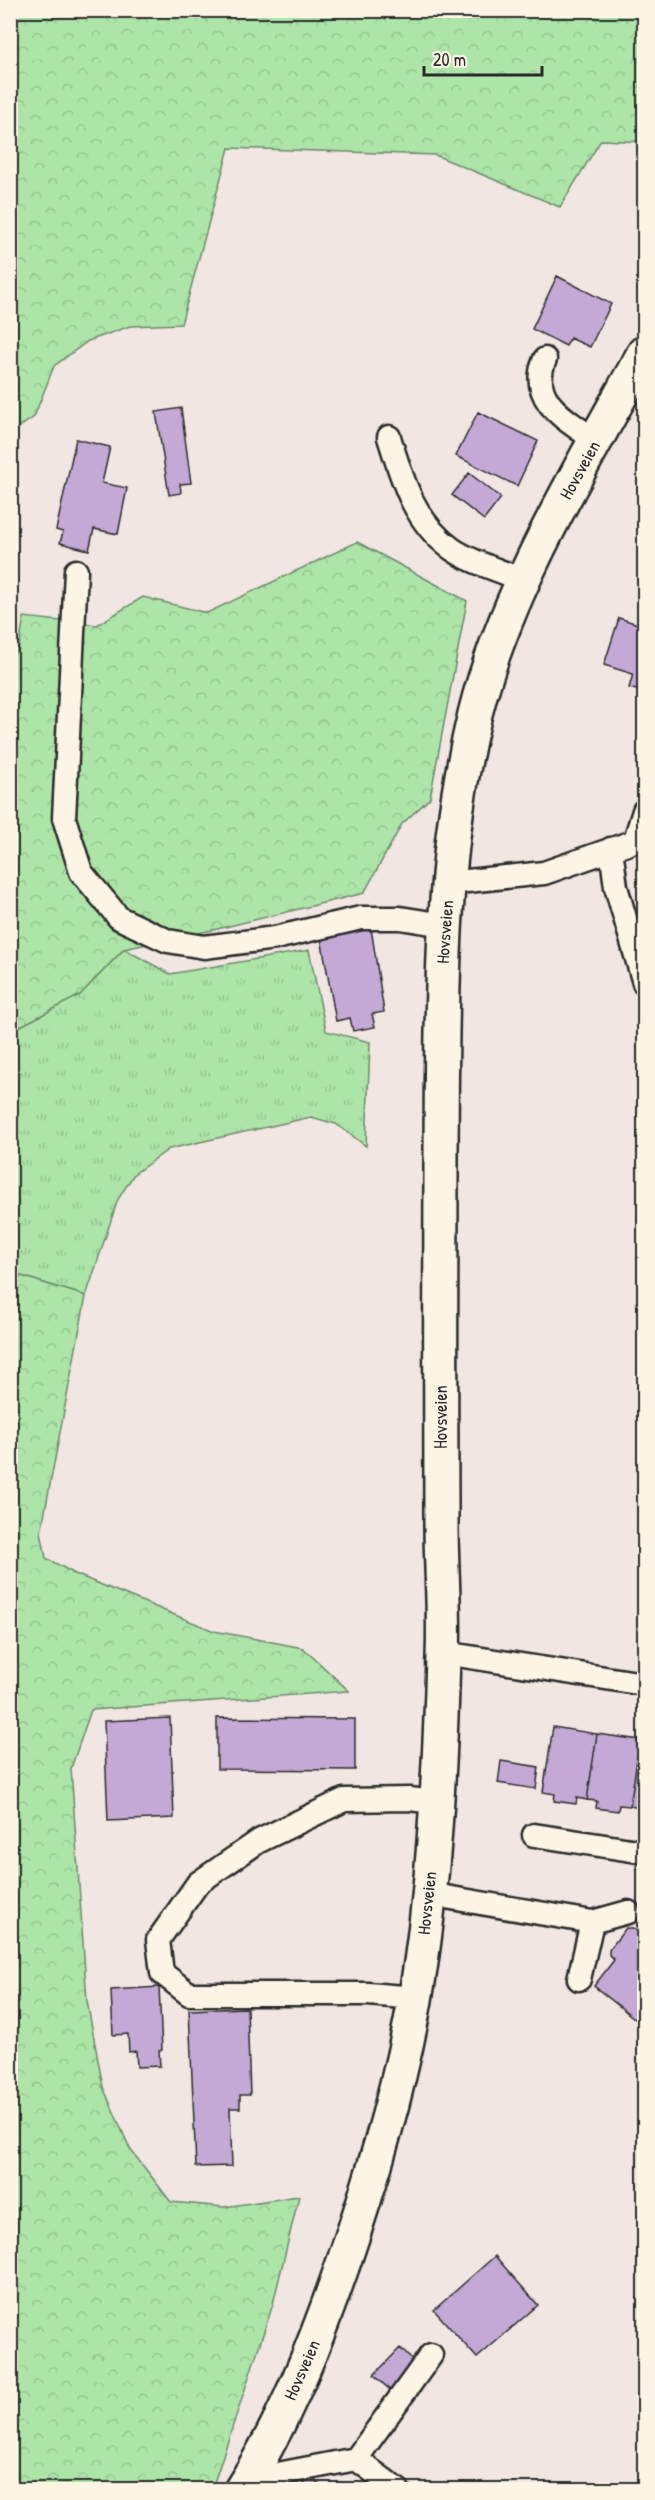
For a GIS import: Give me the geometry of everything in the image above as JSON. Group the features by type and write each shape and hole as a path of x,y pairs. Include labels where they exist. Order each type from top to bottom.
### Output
{"street":[{"name":"Hovsveien","path":"244,2485 315,2344 357,2223 393,2102 415,1998 428,1894 444,1653 441,1283 444,926 462,782 475,713 494,653 542,540 645,353"}],"lane":[{"path":"545,359 540,372 544,398 562,416 596,441"},
{"path":"389,437 403,483 425,524 453,550 525,580"},
{"path":"76,571 64,818 81,872 119,918 168,941 204,947 275,938 361,918 400,918 444,926"},
{"path":"448,883 544,873 640,839 645,811"},
{"path":"611,849 616,887 645,983"},
{"path":"444,1653 645,1684"},
{"path":"415,1998 368,1994 189,1994 162,1972 158,1940 198,1883 259,1841 344,1800 409,1798 435,1802"},
{"path":"534,1835 645,1852"},
{"path":"428,1894 592,1922 628,1912"},
{"path":"579,1979 592,1922"},
{"path":"244,2485 356,2459 431,2355"},
{"path":"356,2459 398,2490"}],"green space":[{"path":"11,10 644,11 644,142 601,140 560,207 435,155 229,148 181,324 130,326 88,341 54,366 34,417 11,433"},
{"path":"357,542 467,601 430,798 402,824 364,893 124,949 80,995 11,1031 10,661 19,647 24,617 97,625 143,597 207,613"},
{"path":"124,949 170,974 309,950 326,1031 370,1042 366,1146 336,1124 311,1117 169,1149 134,1174 118,1199 86,1296 21,1276 11,1292 11,1031 80,995"},
{"path":"21,1276 86,1296 41,1532 46,1558 75,1574 214,1631 303,1648 349,1691 91,1710 71,1768 87,2001 103,2087 130,2149 171,2202 224,2207 299,2196 273,2304 212,2489 11,2489 10,1292"}],"building":[{"path":"557,276 611,304 590,347 570,338 566,346 532,329"},
{"path":"181,408 191,483 180,484 181,493 169,495 156,412"},
{"path":"478,412 538,441 517,486 456,456"},
{"path":"76,439 110,447 102,483 127,488 118,534 94,529 89,550 60,543 63,532 56,530"},
{"path":"469,473 501,498 484,520 452,495"},
{"path":"619,618 644,626 644,692 629,688 633,674 604,665"},
{"path":"371,928 384,1012 372,1014 375,1027 353,1031 350,1018 336,1021 321,938"},
{"path":"170,1718 174,1818 108,1821 104,1721"},
{"path":"217,1718 355,1719 355,1770 217,1769"},
{"path":"553,1727 597,1734 587,1800 577,1798 576,1804 554,1801 555,1794 543,1792"},
{"path":"597,1734 640,1740 630,1806 619,1805 618,1811 596,1808 597,1801 587,1800"},
{"path":"640,1740 644,1741 644,1816 638,1815 639,1808 630,1806"},
{"path":"501,1761 539,1767 536,1789 498,1783"},
{"path":"644,1924 644,2026 594,1986 614,1960 609,1955 609,1950 626,1928 633,1928 638,1932"},
{"path":"159,1987 162,2050 159,2051 160,2066 137,2067 136,2051 129,2052 128,2034 113,2035 111,1990"},
{"path":"247,2008 250,2095 240,2095 240,2108 230,2108 232,2166 196,2167 189,2010"},
{"path":"495,2256 538,2305 477,2358 434,2310"},
{"path":"400,2348 417,2365 392,2392 374,2375"},
{"path":"312,2476 324,2490 298,2490"}]}
